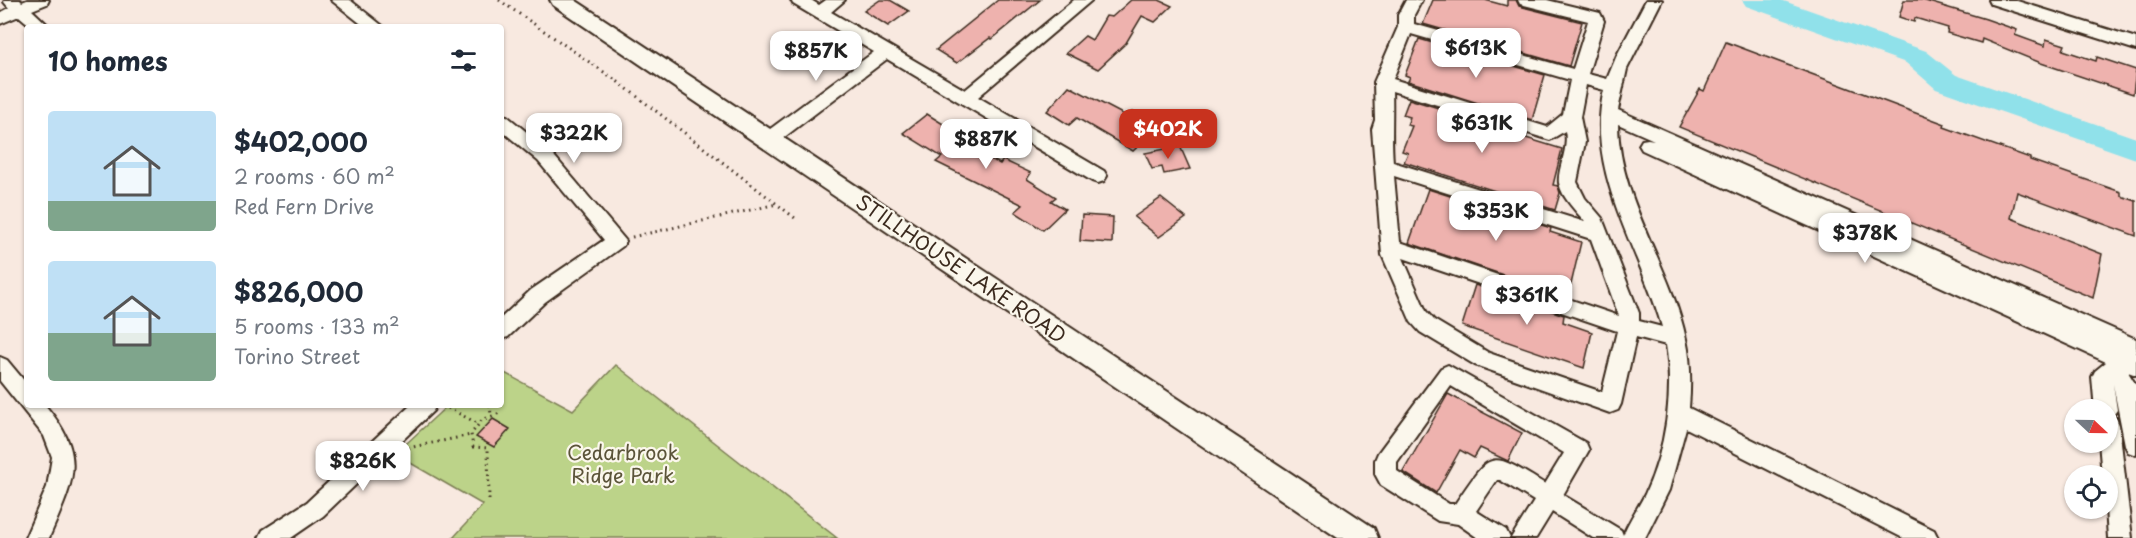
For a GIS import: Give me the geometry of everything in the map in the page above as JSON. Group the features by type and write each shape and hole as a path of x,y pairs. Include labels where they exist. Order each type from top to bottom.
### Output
{"main road":[{"name":"STILLHOUSE LAKE ROAD","path":"560,0 1363,538"}],"street":[{"path":"0,19 14,5 41,0"},
{"path":"339,0 372,24"},
{"path":"799,0 1098,176"},
{"path":"820,12 837,0"},
{"path":"966,98 1084,0"},
{"path":"1414,0 1406,15 1406,27 1383,82 1384,120 1381,129 1392,255 1418,316 1427,326 1482,359 1610,404 1628,327 1629,313 1593,218 1578,202 1568,182 1576,142 1571,117 1579,77 1596,21 1594,17 1526,0"},
{"path":"1633,538 1658,492 1671,451 1678,413 1679,382 1676,339 1619,187 1610,120 1616,76 1654,0"},
{"path":"1997,0 2136,44"},
{"path":"14,5 38,24"},
{"path":"1406,27 1614,87"},
{"path":"768,140 886,51"},
{"path":"1383,82 1550,134 1571,117"},
{"path":"1610,120 2122,354 2136,366"},
{"path":"504,123 543,156 616,241 538,296 504,328"},
{"path":"1384,166 1599,234"},
{"path":"1391,246 1628,327 1676,339"},
{"path":"2105,399 2102,377 2122,354"},
{"path":"2122,354 2136,445"},
{"path":"0,366 24,395"},
{"path":"1498,538 1461,514 1446,514 1389,478 1385,467 1386,460 1448,374 1578,450 1523,538"},
{"path":"34,408 59,443 63,457 61,475 37,538"},
{"path":"271,538 315,509 417,408"},
{"path":"1678,413 1926,538"},
{"path":"2111,453 2120,538"},
{"path":"1461,514 1491,470 1496,468 1503,470 1613,538"}],"path":[{"path":"499,0 617,81 795,218"},
{"path":"616,241 777,204"},
{"path":"448,408 477,423"},
{"path":"490,408 490,415"},
{"path":"489,500 488,448 473,447 471,435 477,423 490,415 500,413"},
{"path":"406,448 471,435"}],"green space":[{"name":"Cedarbrook Ridge Park","path":"616,365 837,538 453,538 483,505 395,454 445,408 504,408 504,373 573,410"}],"building":[{"path":"880,0 890,0 909,11 888,26 864,11"},
{"path":"998,0 1040,0 992,39 990,38 957,63 936,50"},
{"path":"1131,0 1159,0 1172,6 1155,22 1142,16 1126,43 1098,69 1066,53 1085,36 1092,40 1106,16 1112,17"},
{"path":"1433,0 1485,0 1507,6 1507,0 1516,0 1519,6 1582,22 1569,66 1423,24"},
{"path":"1904,0 1922,0 1986,19 2017,30 2015,35 2045,46 2046,39 2065,45 2063,50 2096,61 2097,57 2136,70 2133,94 2041,63 1982,39 1981,43 1947,33 1948,28 1915,18 1914,22 1899,17"},
{"path":"1419,39 1545,75 1532,120 1408,81 1410,77 1405,75"},
{"path":"1726,42 1945,124 1944,127 2030,158 2030,160 2121,192 2121,196 2136,201 2136,236 2017,192 2011,218 2102,254 2093,298 1679,127 1700,89 1704,91"},
{"path":"1069,86 1128,117 1132,112 1159,127 1133,151 1077,118 1069,125 1047,111"},
{"path":"1409,99 1527,135 1526,138 1562,149 1553,185 1558,186 1560,193 1555,210 1404,162 1408,153 1402,151 1412,126 1407,125 1410,117 1403,115"},
{"path":"927,114 964,137 967,134 982,143 974,150 1000,164 1003,160 1031,173 1027,179 1056,197 1051,201 1065,209 1043,230 1015,212 1023,205 936,162 942,157 903,133"},
{"path":"1180,146 1190,169 1164,174 1162,167 1152,169 1145,153"},
{"path":"1428,189 1551,228 1550,232 1581,242 1568,297 1409,243"},
{"path":"1161,198 1186,218 1159,237 1134,217"},
{"path":"1082,215 1113,217 1112,243 1080,241"},
{"path":"1475,285 1564,315 1563,322 1592,332 1584,368 1462,326"},
{"path":"1448,394 1522,433 1508,461 1480,448 1474,458 1460,450 1436,493 1403,472"},
{"path":"493,419 510,429 494,447 476,437"}],"waterway":[{"path":"1755,0 1916,57 1946,82 2136,149"}]}
